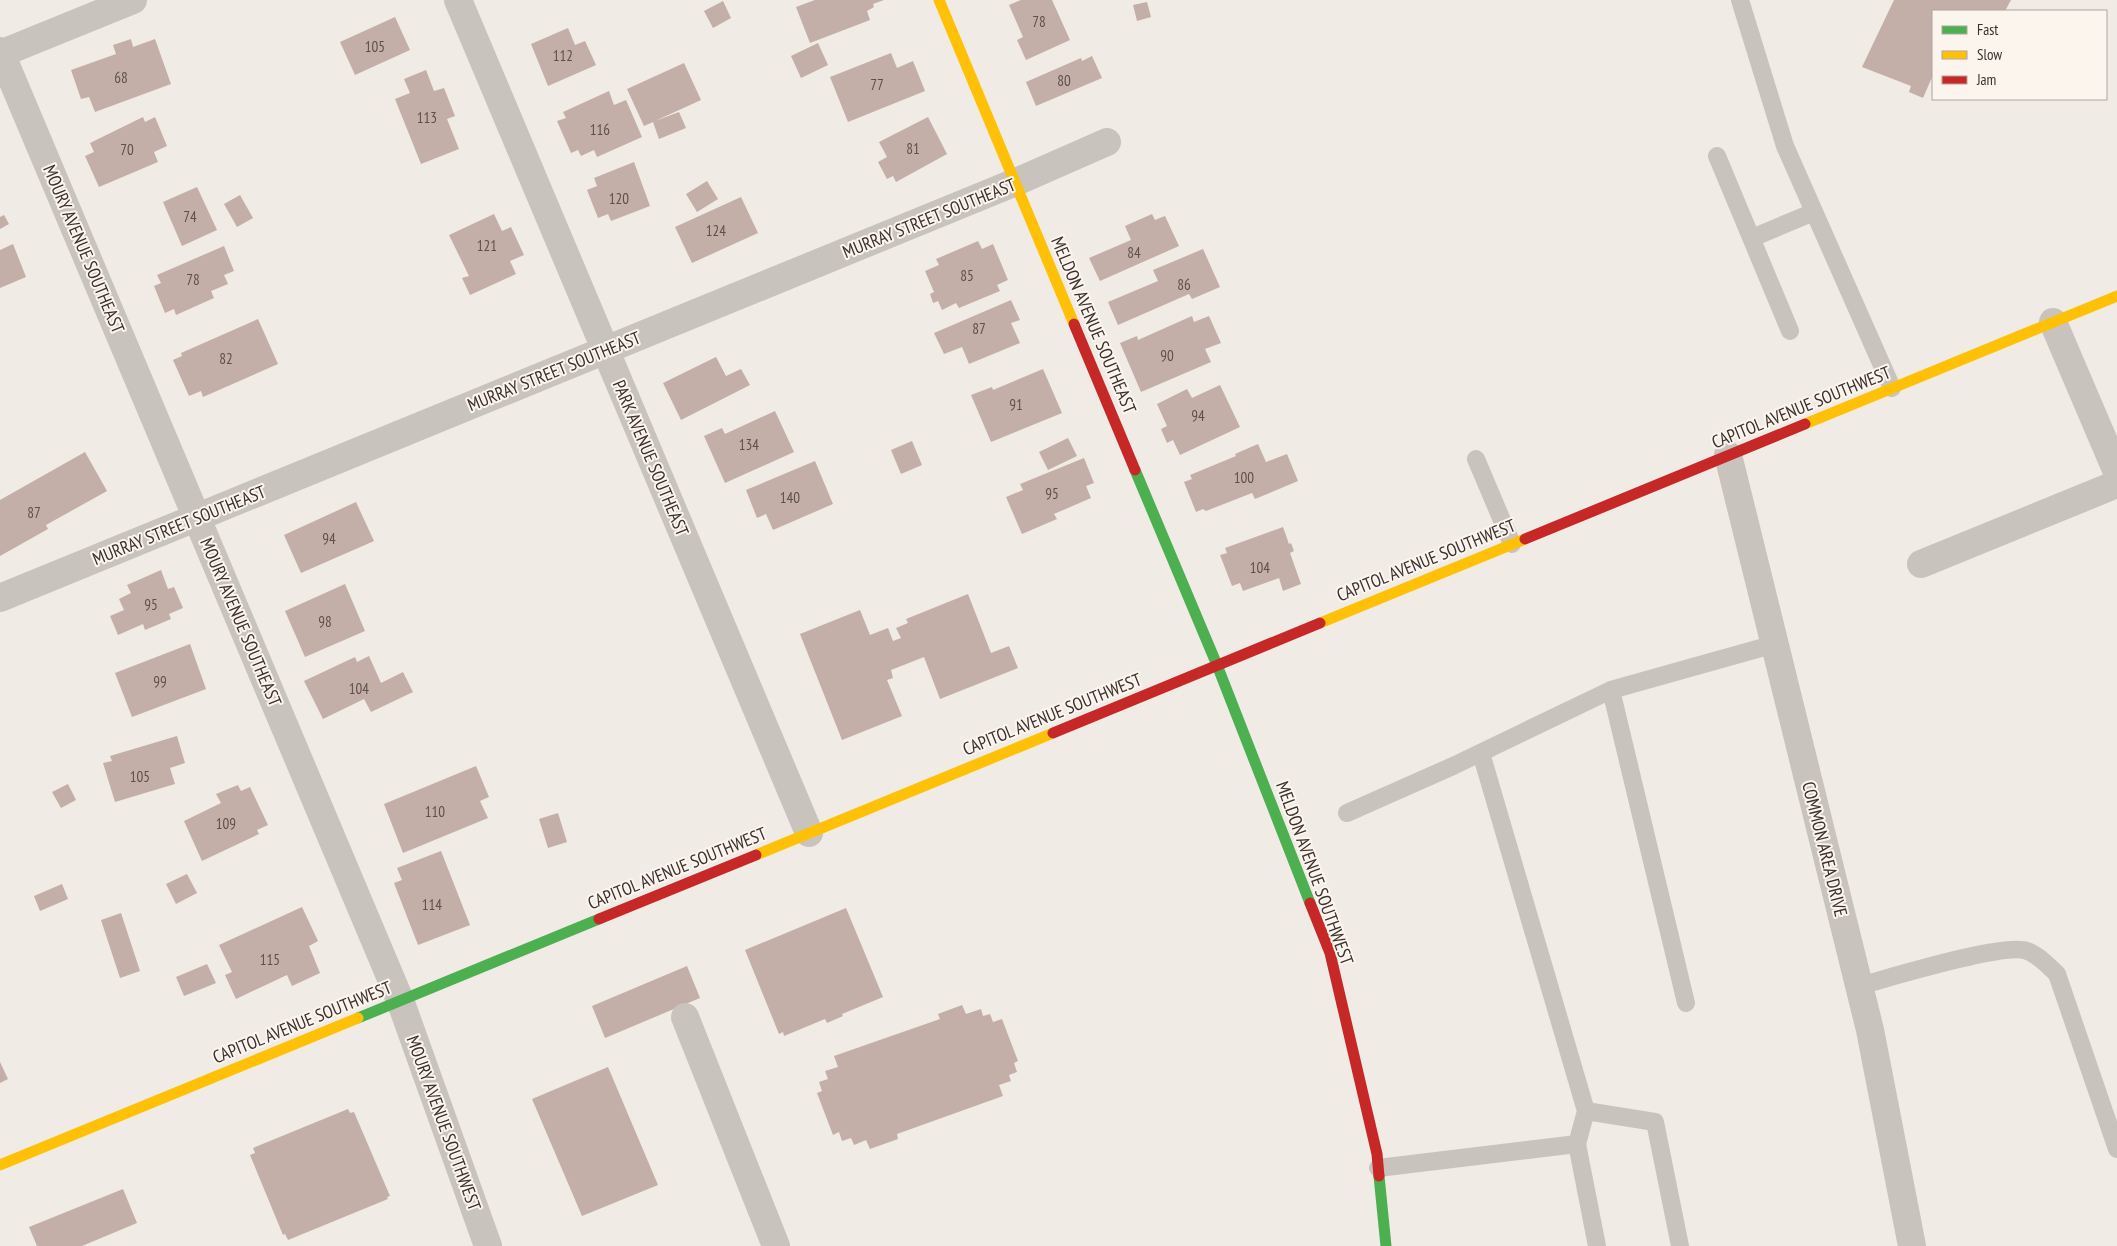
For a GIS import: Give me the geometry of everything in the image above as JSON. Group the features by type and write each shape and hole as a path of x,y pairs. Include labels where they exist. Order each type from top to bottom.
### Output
{"street":[{"path":"0,53 132,0"},
{"name":"PARK AVENUE SOUTHEAST","path":"458,0 809,833"},
{"name":"MELDON AVENUE SOUTHEAST","path":"939,0 1217,665"},
{"name":"MOURY AVENUE SOUTHEAST","path":"0,53 400,1000"},
{"name":"MURRAY STREET SOUTHEAST","path":"0,598 1016,182 1107,142"},
{"name":"CAPITOL AVENUE SOUTHWEST","path":"0,1164 2117,296"},
{"path":"2053,322 2117,472"},
{"name":"COMMON AREA DRIVE","path":"1728,456 1870,1030 1912,1246"},
{"path":"1921,564 2117,484"},
{"name":"MELDON AVENUE SOUTHWEST","path":"1217,665 1330,953 1378,1168 1386,1246"},
{"name":"MOURY AVENUE SOUTHWEST","path":"400,1000 488,1246"},
{"path":"685,1017 776,1246"}],"lane":[{"path":"1740,0 1785,146 1892,388"},
{"path":"1717,156 1790,330"},
{"path":"1752,238 1814,212"},
{"path":"1476,459 1512,544"},
{"path":"1347,813 1481,753 1611,690 1775,644"},
{"path":"1611,690 1686,1003"},
{"path":"1481,753 1586,1111 1577,1144 1597,1246"},
{"path":"1859,986 2000,950 2026,950 2036,955 2057,974 2117,1149"},
{"path":"1586,1111 1655,1122 1680,1246"},
{"path":"1378,1168 1577,1144"}],"building":[{"path":"815,0 884,0 873,4 874,7 867,11 870,20 810,43 796,7"},
{"path":"1021,0 1052,0 1070,40 1026,60 1017,40 1023,37 1009,5"},
{"path":"1894,0 2011,0 2006,10 1932,10 1932,77 1923,98 1909,92 1911,86 1862,67"},
{"path":"723,1 731,18 713,28 704,11"},
{"path":"1147,2 1151,17 1137,21 1133,5"},
{"path":"395,17 410,50 355,75 340,42"},
{"path":"568,28 575,45 585,41 596,65 548,86 531,44"},
{"path":"131,39 133,47 155,39 171,84 95,112 89,97 81,99 71,70 116,54 113,45"},
{"path":"818,43 828,65 801,78 791,56"},
{"path":"891,53 897,68 913,61 925,91 848,122 830,77"},
{"path":"1092,56 1102,78 1036,106 1026,82 1081,58 1082,61"},
{"path":"684,63 701,100 655,121 679,112 686,128 659,139 653,122 644,126 627,89"},
{"path":"426,70 434,91 444,88 455,116 447,119 459,149 421,164 395,99 410,93 404,79"},
{"path":"609,91 614,105 626,100 642,137 597,157 594,150 581,156 578,150 571,153 557,121 566,118 563,112"},
{"path":"143,117 145,122 155,117 167,146 154,152 158,162 99,187 85,156 94,152 90,143"},
{"path":"928,117 947,154 896,182 893,176 887,179 878,162 887,157 879,142"},
{"path":"634,162 650,206 611,221 608,214 598,218 587,190 597,186 594,178"},
{"path":"707,181 718,199 697,212 686,194"},
{"path":"197,187 217,230 182,246 163,202"},
{"path":"240,195 253,218 237,227 224,204"},
{"path":"741,197 758,233 692,263 675,227"},
{"path":"494,214 502,231 511,227 524,255 510,261 516,274 470,295 462,278 469,276 449,235"},
{"path":"1152,214 1155,220 1165,216 1179,246 1100,281 1089,258 1131,240 1125,226"},
{"path":"4,215 9,224 0,229 0,217"},
{"path":"978,241 982,249 993,244 1008,280 997,285 1000,291 959,308 956,303 942,310 938,301 933,303 930,294 934,292 925,271 939,265 936,259"},
{"path":"13,244 26,277 0,288 0,250"},
{"path":"224,246 234,271 224,275 228,284 211,291 214,298 176,315 174,309 165,313 154,286 161,283 157,275"},
{"path":"1203,249 1220,287 1192,299 1189,294 1118,325 1108,302 1158,281 1153,270"},
{"path":"1011,300 1020,320 1011,323 1020,343 969,364 962,347 944,354 934,333"},
{"path":"1192,316 1194,322 1209,316 1221,343 1205,349 1211,362 1141,392 1120,343 1137,336 1138,340"},
{"path":"258,319 278,364 203,397 201,391 189,396 173,360 182,356 181,353"},
{"path":"716,357 726,376 741,369 750,385 681,420 663,383"},
{"path":"1043,369 1062,413 991,442 971,395 992,387 993,390"},
{"path":"1220,385 1240,427 1180,455 1173,440 1167,443 1161,429 1167,426 1157,404 1187,389 1192,398"},
{"path":"775,411 794,452 725,483 704,436 722,428 725,434"},
{"path":"1068,438 1077,456 1048,470 1039,452"},
{"path":"912,441 922,465 901,474 891,450"},
{"path":"1258,444 1266,462 1287,454 1298,481 1255,499 1252,493 1206,511 1203,509 1196,512 1184,482 1192,479 1190,475 1236,456 1235,454"},
{"path":"85,452 107,491 46,525 48,529 0,556 0,500"},
{"path":"1084,458 1094,483 1086,486 1091,498 1054,514 1057,519 1022,534 1006,497 1023,490 1020,484"},
{"path":"815,461 833,504 773,530 766,514 757,518 746,490"},
{"path":"356,502 374,541 301,573 284,535"},
{"path":"1283,527 1289,544 1291,543 1294,551 1290,553 1301,584 1283,591 1279,578 1243,591 1240,583 1232,586 1220,555 1227,553 1225,548"},
{"path":"161,570 168,589 174,587 183,608 169,614 171,619 145,630 143,624 118,635 110,616 124,610 119,599 131,593 127,585"},
{"path":"345,584 365,631 305,657 285,611"},
{"path":"968,594 991,653 1009,646 1018,668 940,699 924,657 891,670 893,678 887,680 902,716 842,740 800,634 860,610 870,635 888,628 893,641 901,638 896,628 908,623 906,619"},
{"path":"190,644 206,689 132,717 115,673"},
{"path":"369,656 381,683 403,672 413,692 371,712 364,699 323,719 304,681 355,657 357,662"},
{"path":"177,736 185,763 170,768 175,784 115,802 103,763 112,761 110,756"},
{"path":"476,766 489,797 480,801 488,818 403,853 384,804"},
{"path":"68,784 76,800 61,808 52,792"},
{"path":"238,785 241,791 250,787 268,825 257,830 259,834 202,861 184,821 221,803 216,794"},
{"path":"558,813 567,842 548,848 539,819"},
{"path":"441,851 470,925 418,945 394,883 402,880 397,868"},
{"path":"187,874 197,893 176,904 166,884"},
{"path":"62,884 68,899 40,911 34,896"},
{"path":"302,907 318,941 309,946 320,973 292,986 287,975 236,999 225,975 232,972 219,945"},
{"path":"846,908 883,997 842,1014 843,1016 827,1023 825,1019 784,1036 783,1032 779,1034 745,950"},
{"path":"121,913 140,971 120,978 101,920"},
{"path":"207,964 216,983 184,996 176,977"},
{"path":"687,966 700,998 605,1038 592,1006"},
{"path":"962,1005 966,1014 981,1009 983,1016 990,1014 993,1022 1002,1019 1018,1061 1014,1063 1017,1072 1009,1075 1011,1081 999,1085 1003,1096 897,1134 898,1139 870,1149 866,1140 854,1145 851,1138 842,1141 839,1132 833,1135 817,1093 822,1091 819,1082 828,1079 825,1071 838,1067 834,1056 940,1019 938,1014"},
{"path":"0,1062 8,1079 0,1083"},
{"path":"608,1067 658,1185 582,1216 532,1099"},
{"path":"348,1109 350,1113 354,1112 390,1196 387,1197 388,1199 288,1240 285,1234 283,1235 250,1155 255,1153 253,1148"},
{"path":"123,1189 137,1223 82,1246 37,1246 29,1227"}],"traffic: fast":[{"path":"1135,470 1217,665 1310,903"},
{"path":"358,1018 599,919"},
{"path":"1379,1176 1386,1246"}],"traffic: slow":[{"path":"939,0 1074,324"},
{"path":"1805,424 2117,296"},
{"path":"1320,623 1525,539"},
{"path":"756,855 1053,733"},
{"path":"0,1165 358,1018"}],"traffic: jam":[{"path":"1074,324 1135,470"},
{"path":"1525,539 1805,424"},
{"path":"1053,733 1320,623"},
{"path":"599,919 756,855"},
{"path":"1310,903 1330,953 1377,1154 1379,1176"}]}
